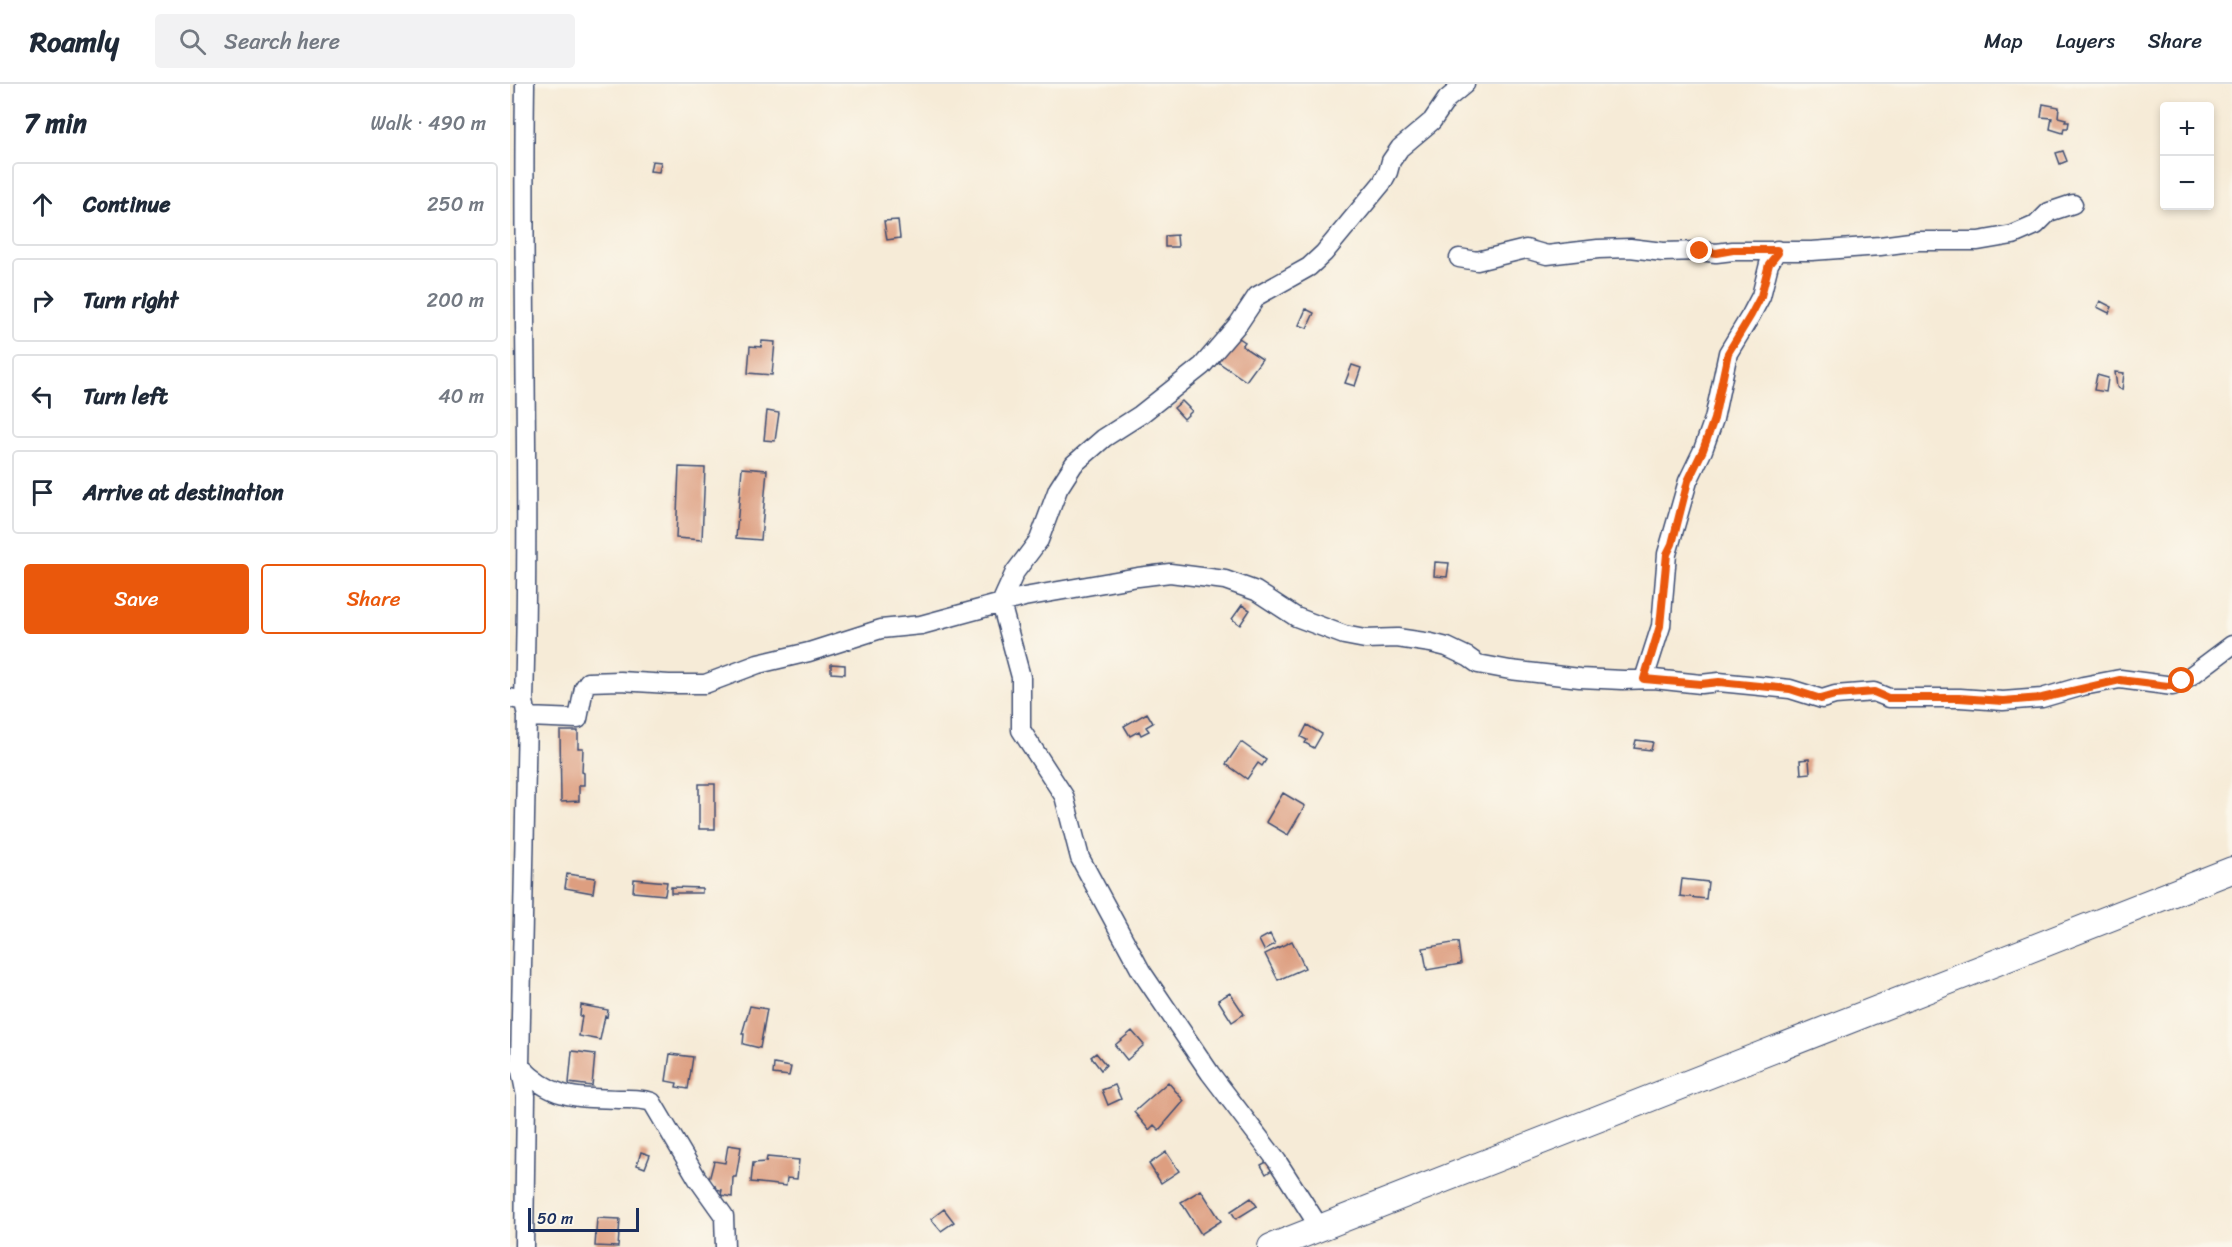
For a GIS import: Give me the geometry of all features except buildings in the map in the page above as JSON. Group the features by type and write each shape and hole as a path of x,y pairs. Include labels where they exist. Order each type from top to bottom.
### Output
{"street":[{"path":"524,1247 526,1096 520,1066 520,705 528,578 523,236 525,84"},
{"path":"1320,1228 1277,1161 1210,1073 1142,971 1080,858 1064,796 1022,730 1021,677 1001,603 1015,572 1039,540 1058,489 1074,464 1104,438 1140,415 1202,366 1239,323 1257,296 1309,267 1324,253 1382,183 1391,161 1400,148 1431,121 1447,99 1465,84"},
{"path":"1459,258 1477,261 1526,249 1547,255 1630,248 1663,252 1716,253 1733,250 1812,251 1918,241 1978,241 2013,235 2036,225 2049,212 2073,204"},
{"path":"1644,679 1660,626 1667,554 1672,544 1688,481 1703,450 1714,419 1728,353 1761,296 1769,264 1777,250"},
{"path":"520,705 578,719 584,688 588,682 705,684 758,664 809,652 880,629 921,625 1001,603 1138,576 1170,573 1225,580 1256,591 1296,617 1344,636 1365,639 1397,638 1431,643 1447,647 1478,664 1580,678 1644,679 1701,684 1719,682 1790,689 1821,699 1835,695 1874,692 1888,698 1959,698 2003,701 2042,698 2120,680 2173,686 2192,675 2232,645"},
{"path":"1271,1247 2232,870"},
{"path":"520,1066 534,1080 561,1095 643,1099 652,1102 697,1178 724,1216 725,1247"}],"route":[{"path":"1700,251 1716,253 1733,250 1777,250 1778,253 1769,264 1761,296 1728,353 1714,419 1703,450 1688,481 1672,544 1667,554 1660,626 1644,679 1701,684 1719,682 1728,685 1790,689 1821,699 1835,695 1874,692 1888,698 1959,698 2003,701 2042,698 2083,686 2120,680 2168,686 2182,681"}]}
